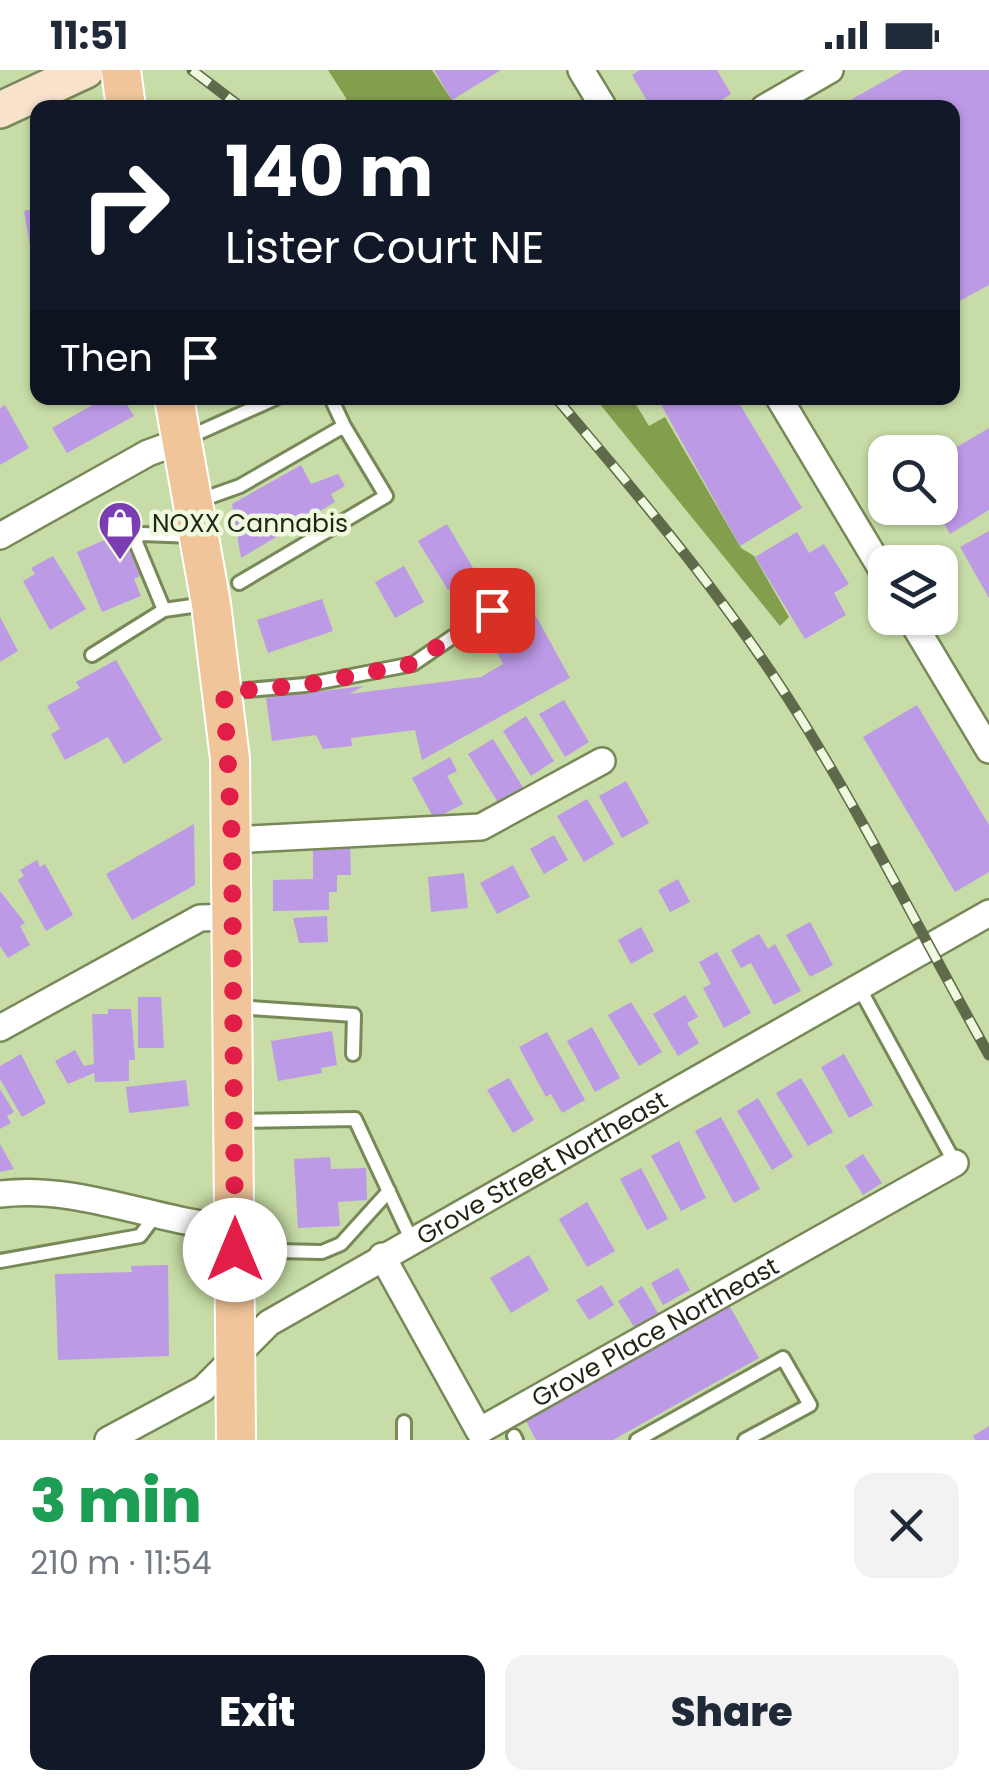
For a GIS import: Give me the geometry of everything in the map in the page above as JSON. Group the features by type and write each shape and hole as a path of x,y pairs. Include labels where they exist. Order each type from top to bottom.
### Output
{"main road":[{"path":"0,110 86,70"},
{"path":"121,70 125,100"},
{"path":"175,405 195,519 225,594 224,692 232,840 236,1440"}],"street":[{"path":"582,70 599,100"},
{"path":"778,100 830,70"},
{"path":"783,405 868,547"},
{"path":"0,536 148,453 181,442"},
{"path":"920,635 989,750"},
{"path":"232,840 481,827 602,762"},
{"name":"Grove Street Northeast","path":"108,1440 203,1389 269,1322 989,914"},
{"path":"0,1028 200,918 233,917"},
{"name":"Grove Place Northeast","path":"382,1256 479,1436 955,1163"},
{"path":"0,1194 51,1192 235,1239"}],"lane":[{"path":"181,442 261,405"},
{"path":"92,655 164,610 225,594 386,496 334,405"},
{"path":"164,610 135,540 141,534 195,519 240,486 344,426"},
{"path":"224,692 305,685 412,664 492,610"},
{"path":"860,989 955,1163"},
{"path":"233,1007 354,1016 352,1054"},
{"path":"234,1122 355,1119 412,1240"},
{"path":"235,1239 322,1252 341,1244 388,1191"},
{"path":"0,1262 140,1236 155,1216"},
{"path":"636,1440 783,1358 810,1405 746,1440"},
{"path":"404,1422 404,1440"}],"green space":[{"path":"328,70 432,70 452,100 346,100"},
{"path":"601,405 636,405 649,426 665,417 741,548 754,556 789,617 780,626"}],"building":[{"path":"434,70 501,70 452,100"},
{"path":"640,70 717,70 731,94 722,100 646,100 632,75"},
{"path":"904,70 989,70 989,285 960,301 960,100 850,100"},
{"path":"30,210 30,245 24,211"},
{"path":"5,405 29,448 0,465 0,408"},
{"path":"93,405 127,405 134,416 67,453 52,428"},
{"path":"661,405 740,405 802,508 740,546"},
{"path":"989,428 989,510 950,534 945,525 958,525 958,446"},
{"path":"301,465 311,484 338,474 345,486 331,494 335,502 241,558 232,504"},
{"path":"447,524 476,573 448,590 418,541"},
{"path":"989,531 989,598 960,547"},
{"path":"797,532 809,553 824,544 849,584 834,593 846,615 805,639 755,557"},
{"path":"116,535 123,552 129,549 140,576 134,579 141,596 102,612 77,552"},
{"path":"53,556 86,609 50,630 23,581 35,574 31,568"},
{"path":"404,566 424,602 395,618 375,582"},
{"path":"322,599 333,631 268,653 257,620"},
{"path":"532,609 570,678 422,760 415,730 351,738 352,746 323,749 316,735 272,741 266,698 364,686 349,694 481,677 503,664 487,634"},
{"path":"0,617 18,651 0,662"},
{"path":"116,660 162,740 124,764 108,737 65,760 51,734 60,729 47,706 80,688 76,682"},
{"path":"564,700 589,742 565,757 539,714"},
{"path":"917,705 989,825 989,872 955,892 863,737"},
{"path":"526,716 554,761 531,776 503,731"},
{"path":"493,739 524,789 499,804 468,754"},
{"path":"450,757 457,771 447,776 463,804 434,819 412,778"},
{"path":"626,781 649,823 622,838 599,796"},
{"path":"587,799 614,844 584,862 557,816"},
{"path":"194,824 195,885 132,920 106,874"},
{"path":"554,835 568,860 544,874 530,849"},
{"path":"350,843 351,875 337,875 337,892 329,892 329,910 273,911 273,880 313,879 313,844"},
{"path":"37,860 40,867 45,864 73,915 46,931 18,880 24,876 20,870"},
{"path":"513,865 530,897 497,914 480,883"},
{"path":"464,873 468,908 431,912 428,877"},
{"path":"678,879 690,902 670,912 658,890"},
{"path":"0,891 25,923 20,926 30,945 8,958 0,946"},
{"path":"327,916 328,942 299,943 293,918"},
{"path":"810,922 833,965 810,977 786,935"},
{"path":"641,927 654,951 631,964 618,940"},
{"path":"759,934 768,949 775,944 801,991 774,1005 751,963 741,968 731,950"},
{"path":"717,952 751,1013 724,1028 703,988 711,984 699,962"},
{"path":"685,995 698,1017 687,1023 699,1043 678,1056 653,1014"},
{"path":"138,997 161,997 164,1048 138,1048"},
{"path":"631,1002 662,1052 639,1066 608,1015"},
{"path":"108,1009 131,1009 135,1060 129,1060 129,1081 95,1082 94,1073 68,1084 55,1061 75,1050 84,1066 94,1064 92,1014 108,1014"},
{"path":"592,1027 620,1078 595,1092 567,1041"},
{"path":"332,1031 337,1065 321,1068 322,1073 278,1081 271,1041"},
{"path":"547,1032 585,1100 562,1113 551,1094 546,1097 519,1047"},
{"path":"21,1054 46,1103 22,1117 0,1079 0,1066"},
{"path":"844,1054 873,1105 849,1118 821,1067"},
{"path":"509,1078 534,1120 513,1133 487,1090"},
{"path":"801,1078 833,1132 808,1146 776,1093"},
{"path":"186,1080 189,1106 129,1113 126,1087"},
{"path":"0,1089 14,1112 7,1116 11,1123 0,1129"},
{"path":"758,1098 793,1157 772,1170 737,1111"},
{"path":"721,1117 760,1189 734,1203 695,1131"},
{"path":"679,1141 706,1198 681,1211 651,1156"},
{"path":"0,1144 14,1169 0,1172"},
{"path":"863,1154 882,1183 863,1195 845,1166"},
{"path":"330,1157 331,1169 366,1168 367,1200 338,1202 340,1226 298,1228 294,1159"},
{"path":"641,1168 668,1219 647,1230 620,1179"},
{"path":"587,1202 615,1251 587,1267 559,1219"},
{"path":"529,1255 549,1290 511,1313 490,1278"},
{"path":"168,1265 169,1356 58,1360 55,1274 132,1272 131,1266"},
{"path":"678,1268 690,1290 663,1305 651,1283"},
{"path":"602,1285 614,1305 589,1320 576,1300"},
{"path":"642,1286 658,1313 634,1327 618,1301"},
{"path":"729,1305 759,1358 613,1440 536,1440 525,1419"},
{"path":"989,1426 989,1440 975,1440 973,1436"}],"railway":[{"path":"192,70 231,100"},
{"path":"562,405 689,559 780,686 855,810 989,1055"}],"place":[{"name":"NOXX Cannabis","path":"120,561"}],"route":[{"path":"235,1250 232,840 224,692 305,685 412,664 492,610"}]}
